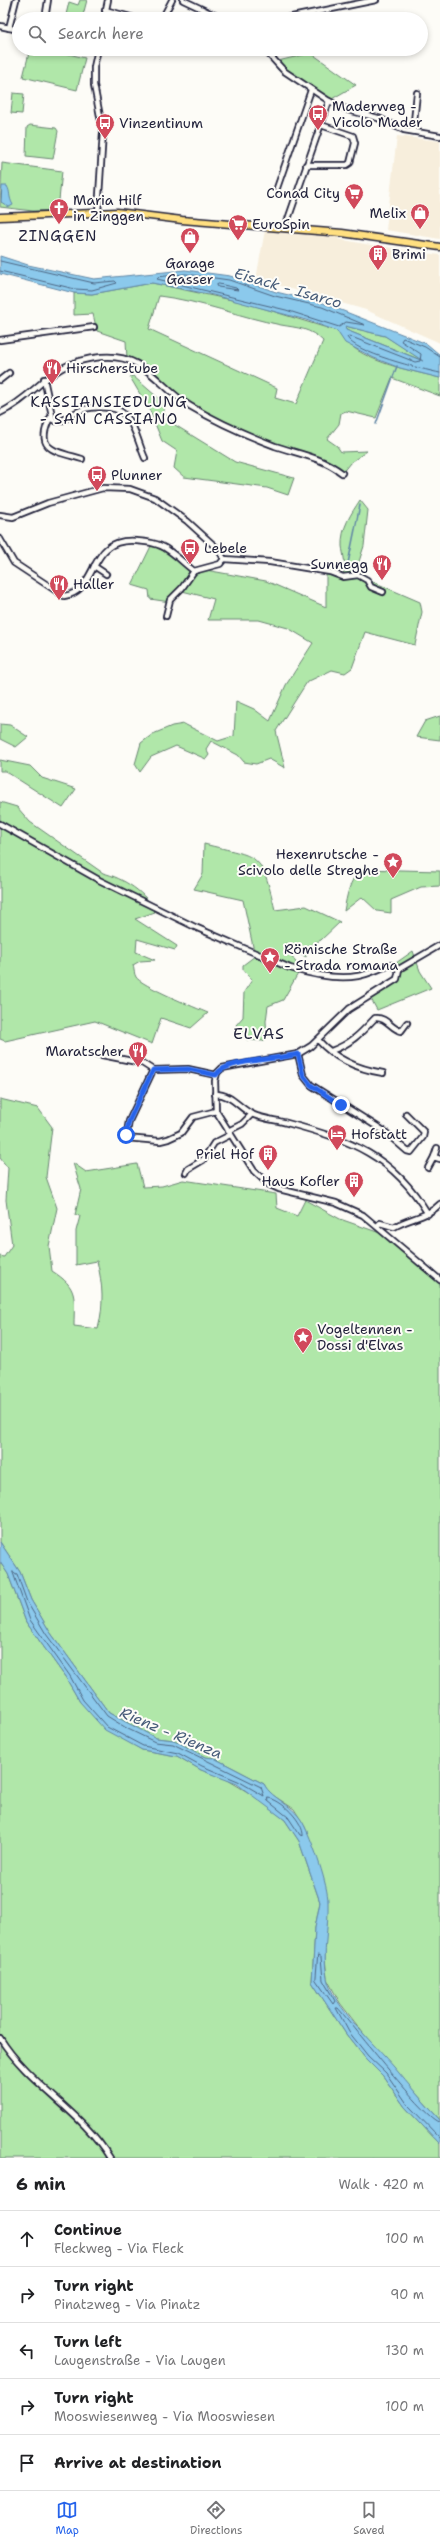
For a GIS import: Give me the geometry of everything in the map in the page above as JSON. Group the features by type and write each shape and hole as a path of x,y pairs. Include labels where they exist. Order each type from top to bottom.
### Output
{"main road":[{"path":"0,217 34,217 98,212 342,233 440,247"}],"street":[{"path":"13,12 16,0"},
{"path":"45,12 48,0"},
{"path":"108,0 105,10 112,12"},
{"path":"166,12 172,0"},
{"path":"183,0 208,12"},
{"path":"317,12 376,0"},
{"path":"9,28 12,16"},
{"path":"0,26 12,29"},
{"path":"96,56 94,67 94,85 103,132 98,212"},
{"path":"270,56 284,71 329,101 413,131 440,136"},
{"path":"277,188 311,90"},
{"path":"413,131 417,93"},
{"path":"286,228 306,165 329,101"},
{"path":"306,165 347,165 350,163 355,144 353,136 321,125"},
{"path":"0,340 94,327"},
{"path":"0,413 11,408 55,370 86,359 117,356 146,368 163,385 189,406 250,437 311,456 342,473"},
{"path":"0,380 9,372"},
{"path":"44,379 51,408 50,418 43,437 46,445 53,450 82,459"},
{"path":"50,418 56,422 61,421 81,410 101,407 120,412 128,419 145,458"},
{"path":"0,515 13,517 48,503 97,490 130,489 155,498 188,521 219,550 224,559"},
{"path":"0,539 14,563 64,596 80,589 109,545 133,541 160,545 194,571"},
{"path":"166,616 170,600 187,583 194,571 220,564 224,559"},
{"path":"224,559 270,562 330,572 343,577 358,575 366,580 371,587 383,592"},
{"path":"94,566 106,574"},
{"path":"0,824 20,833 100,880 208,933 290,968 304,972 343,977 368,974 391,965 399,969"},
{"path":"440,945 399,969 397,979 349,1009 318,1040 298,1054 271,1060 229,1065 216,1075 215,1094 216,1111 254,1172 268,1184 279,1189 348,1207 378,1225 440,1280"},
{"path":"331,1051 346,1045 357,1037 375,1018 386,1020 396,1030 401,1031 407,1023"},
{"path":"318,1040 353,1066 383,1073"},
{"path":"97,1054 142,1063 153,1070 188,1069 216,1075"},
{"path":"298,1054 303,1075 311,1085 384,1131 407,1152 411,1152 423,1137 424,1132 406,1114"},
{"path":"153,1070 129,1121 126,1138 160,1141 168,1140 181,1133 193,1117 216,1111"},
{"path":"215,1094 228,1096 252,1114 344,1140 366,1150 389,1167 414,1190 428,1214"},
{"path":"186,1173 188,1169 203,1160 214,1143 242,1124 252,1114"},
{"path":"428,1168 437,1148"},
{"path":"434,1157 440,1159"},
{"path":"390,1236 394,1227 404,1221 428,1214 440,1204"},
{"path":"378,1225 380,1224 394,1227"},
{"path":"0,2038 22,2067 94,2136 110,2158"}],"shaded area":[{"name":"Melix","path":"397,136 440,141 440,239 386,230"},
{"path":"265,230 338,236 338,239 440,255 440,343 366,310 256,279"}],"green space":[{"path":"80,0 87,0 84,12 67,12 69,2 78,5"},
{"path":"28,56 77,56 85,58 77,90 23,77"},
{"path":"299,56 315,56 356,85 330,100 303,87 277,69 278,61"},
{"path":"13,93 24,94 22,114 11,113"},
{"path":"30,125 56,128 58,131 53,159 26,156 27,127"},
{"path":"2,163 62,171 58,210 33,211 0,207"},
{"path":"152,283 246,303 337,331 346,342 370,357 384,363 440,378 440,396 392,378 376,418 346,411 341,413 339,424 327,439 337,446 341,452 367,451 350,463 342,473 332,466 250,437 189,406 145,368 127,359 126,341 97,331 93,314 74,315 74,293 92,294","holes":["159,296 175,298 266,322 304,329 313,333 323,341 296,404 275,398 277,388 149,329"]},
{"path":"345,326 385,336 426,362 346,330"},
{"path":"133,376 164,403 164,413 175,425 235,462 294,478 288,495 267,488 184,477 174,468 177,451 162,441 150,411 130,377"},
{"path":"360,500 368,510 364,546 355,574 420,602 422,612 415,645 365,632 352,668 345,673 332,670 307,682 276,731 285,768 269,759 256,764 244,762 238,755 211,741 206,749 209,755 206,759 176,746 151,757 140,772 135,764 141,743 153,734 172,726 184,724 218,741 234,736 236,701 254,709 270,721 286,685 313,643 288,628 259,620 208,620 214,599 182,591 170,602 150,599 149,590 132,585 153,542 159,544 195,568 266,581 326,607 326,570 343,574 345,564 342,546 343,533 347,522"},
{"path":"440,716 440,740 416,737 425,721"},
{"path":"0,724 10,725 28,737 16,747 0,739"},
{"path":"0,760 30,766 42,778 76,789 63,808 5,771 0,771"},
{"path":"0,802 17,807 30,822 103,873 111,875 134,887 146,899 155,912 135,919 177,946 175,950 137,939 136,952 155,960 140,961 133,965 136,977 157,991 208,1013 191,1028 161,1018 152,1044 95,1021 5,1041 0,1039"},
{"path":"204,844 247,855 255,860 261,867 266,877 275,910 306,906 340,922 321,940 306,947 306,957 285,943 300,970 283,1000 268,1006 266,1021 267,1038 263,1041 247,1040 236,1025 243,1017 244,992 252,980 243,969 243,965 255,956 243,900 194,889 203,874"},
{"path":"360,869 440,871 440,886 421,887 391,900 391,913 377,911 362,897 344,911 347,894 356,874"},
{"path":"413,951 420,971 431,988 377,1010 369,995 397,977 396,963"},
{"path":"0,1099 38,1108 52,1127 46,1177 57,1208 49,1246 52,1271 67,1283 73,1294 74,1326 98,1329 102,1295 101,1279 97,1261 76,1265 76,1231 80,1216 75,1215 81,1189 73,1163 86,1172 137,1164 143,1187 162,1186 183,1180 276,1194 277,1208 297,1216 305,1200 340,1219 380,1233 440,1278 440,2120 373,2046 340,2003 327,1979 324,1947 327,1924 313,1849 305,1827 294,1809 268,1792 264,1784 214,1758 205,1757 174,1740 156,1738 109,1713 50,1632 31,1600 20,1572 0,1542 0,1256 4,1257 12,1245 6,1200 8,1168 0,1158"},
{"path":"0,1562 8,1574 26,1622 66,1678 80,1702 125,1740 142,1750 177,1756 201,1770 221,1776 261,1800 285,1820 299,1841 320,1902 315,1928 312,1982 346,2034 366,2059 383,2076 405,2107 440,2144 440,2158 0,2158"}],"water":[{"path":"2,186 7,186 8,188 13,205 9,207 1,202"},
{"path":"0,256 28,265 94,279 185,270 230,276 276,292 323,303 427,344 440,355 440,378 400,368 374,358 345,343 337,331 306,320 213,295 152,283 92,294 74,293 0,274","holes":["345,326 385,336 423,361 346,330"]},
{"path":"0,1542 20,1572 31,1600 50,1632 109,1713 156,1738 174,1740 205,1757 214,1758 264,1784 272,1794 296,1813 301,1819 316,1853 326,1885 328,1912 325,1959 327,1978 331,1989 337,2000 356,2025 440,2120 440,2144 405,2107 383,2076 366,2059 346,2034 312,1982 315,1928 320,1902 299,1841 285,1820 237,1784 201,1770 177,1756 142,1750 105,1730 80,1702 66,1678 26,1622 8,1574 0,1562"}],"waterway":[{"path":"376,424 397,366"},
{"path":"347,568 360,505"}],"place":[{"name":"Maderweg - Vicolo Mader","path":"318,131"},
{"name":"Vinzentinum","path":"105,140"},
{"name":"Conad City","path":"354,210"},
{"name":"Maria Hilf in Zinggen","path":"59,225"},
{"name":"Melix","path":"420,230"},
{"name":"EuroSpin","path":"238,241"},
{"name":"Garage Gasser","path":"190,254"},
{"name":"Brimi","path":"378,271"},
{"name":"Hirscherstube","path":"52,385"},
{"name":"Plunner","path":"97,492"},
{"name":"Lebele","path":"190,565"},
{"name":"Sunnegg","path":"382,581"},
{"name":"Haller","path":"59,601"},
{"name":"Hexenrutsche - Scivolo delle Streghe","path":"393,879"},
{"name":"Römische Straße - Strada romana","path":"270,974"},
{"name":"Maratscher","path":"138,1068"},
{"name":"Hofstatt","path":"337,1151"},
{"name":"Priel Hof","path":"268,1171"},
{"name":"Haus Kofler","path":"354,1198"},
{"name":"Vogeltennen - Dossi d'Elvas","path":"303,1354"}],"district":[{"name":"ZINGGEN","path":"58,236"},
{"name":"KASSIANSIEDLUNG - SAN CASSIANO","path":"109,410"},
{"name":"ELVAS","path":"259,1033"}],"route":[{"path":"126,1135 129,1121 153,1070 188,1069 216,1075 222,1068 229,1065 286,1058 298,1054 303,1075 311,1085 341,1105"}],"water label":[{"name":"Eisack - Isarco","path":"288,288"},
{"name":"Rienz - Rienza","path":"171,1733"}]}
